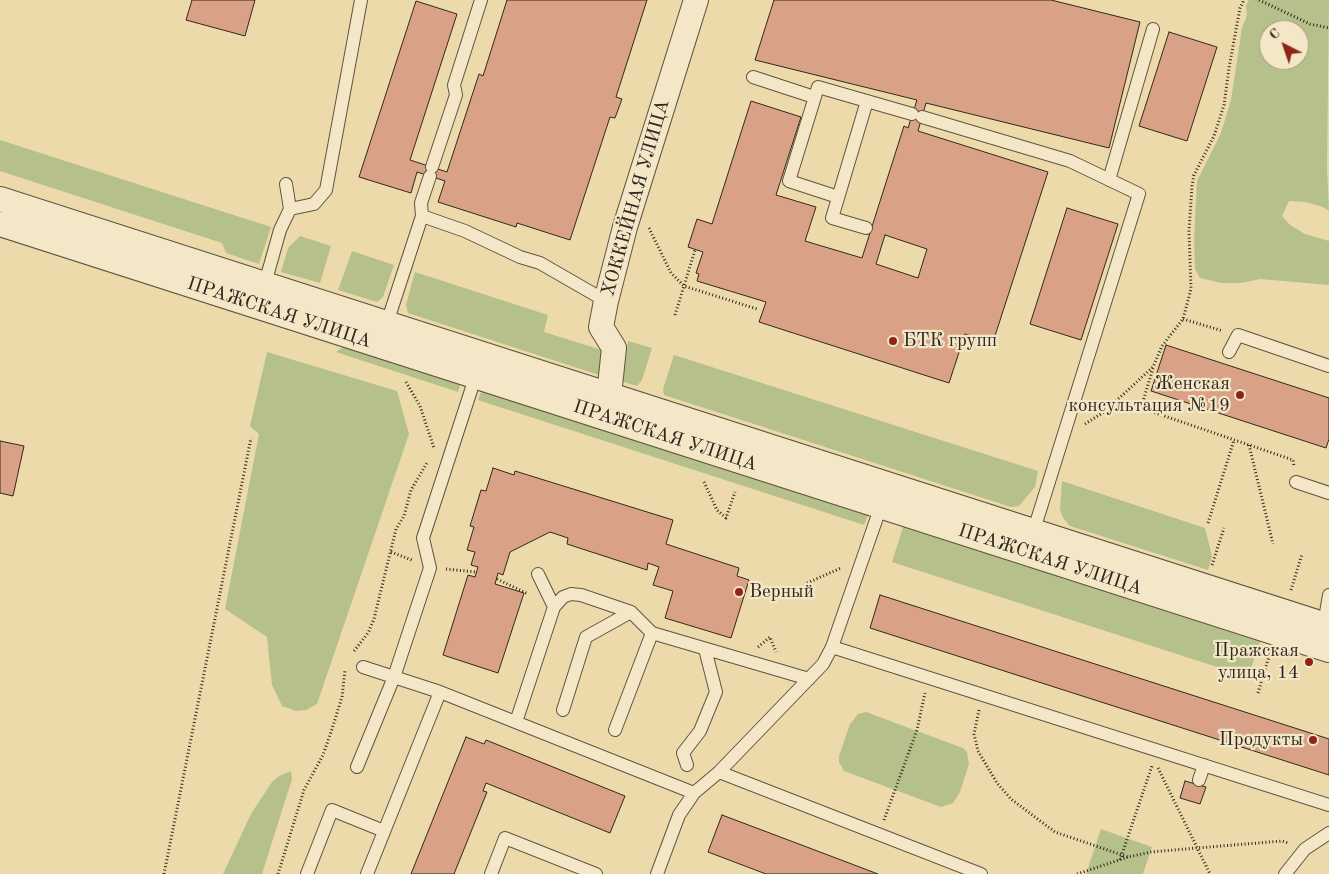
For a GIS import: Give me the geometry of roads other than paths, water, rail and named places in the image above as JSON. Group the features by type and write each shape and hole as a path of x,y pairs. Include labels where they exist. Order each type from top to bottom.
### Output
{"street":[{"name":"ХОККЕЙНАЯ УЛИЦА","path":"605,405 614,348 601,327 606,301 625,227 696,0"},
{"name":"ПРАЖСКАЯ УЛИЦА","path":"0,199 261,295"},
{"name":"ПРАЖСКАЯ УЛИЦА","path":"0,224 261,295 384,334 642,417 881,506 1030,541 1327,625"},
{"name":"ПРАЖСКАЯ УЛИЦА","path":"642,417 889,484 1030,541 1323,649"}],"lane":[{"path":"290,210 314,204 326,190 362,0"},
{"path":"384,334 422,216 421,203 456,95 454,85 481,0"},
{"path":"1109,180 1153,29"},
{"path":"753,77 814,96"},
{"path":"838,197 789,181 818,87 1070,161 1139,194 1030,541"},
{"path":"866,228 832,218 867,101"},
{"path":"261,295 280,230 290,210 286,184"},
{"path":"422,216 465,231 520,257 540,263 606,301"},
{"path":"1229,352 1238,335 1329,366"},
{"path":"357,767 394,678 430,568 423,538 479,365"},
{"path":"1296,482 1329,493"},
{"path":"657,874 679,815 694,793 719,772 822,664 832,647 889,484"},
{"path":"538,574 554,606"},
{"path":"516,722 554,606 563,597 571,594 631,612 652,633 809,679"},
{"path":"1323,649 1329,595"},
{"path":"563,710 586,637 631,612"},
{"path":"615,730 652,633"},
{"path":"832,647 1329,805"},
{"path":"687,765 683,753 700,731 716,692 705,649"},
{"path":"363,666 440,692 694,793"},
{"path":"367,874 440,692"},
{"path":"1199,780 1204,765"},
{"path":"719,772 981,874"},
{"path":"307,874 332,810 384,831"},
{"path":"1286,874 1305,849 1329,833"},
{"path":"491,874 506,838 596,874"}],"place":[{"name":"БТК групп","path":"893,341"},
{"name":"Женская консультация №19","path":"1240,395"},
{"name":"Верный","path":"739,592"},
{"name":"Пражская улица, 14","path":"1309,662"},
{"name":"Продукты","path":"1313,740"}]}
